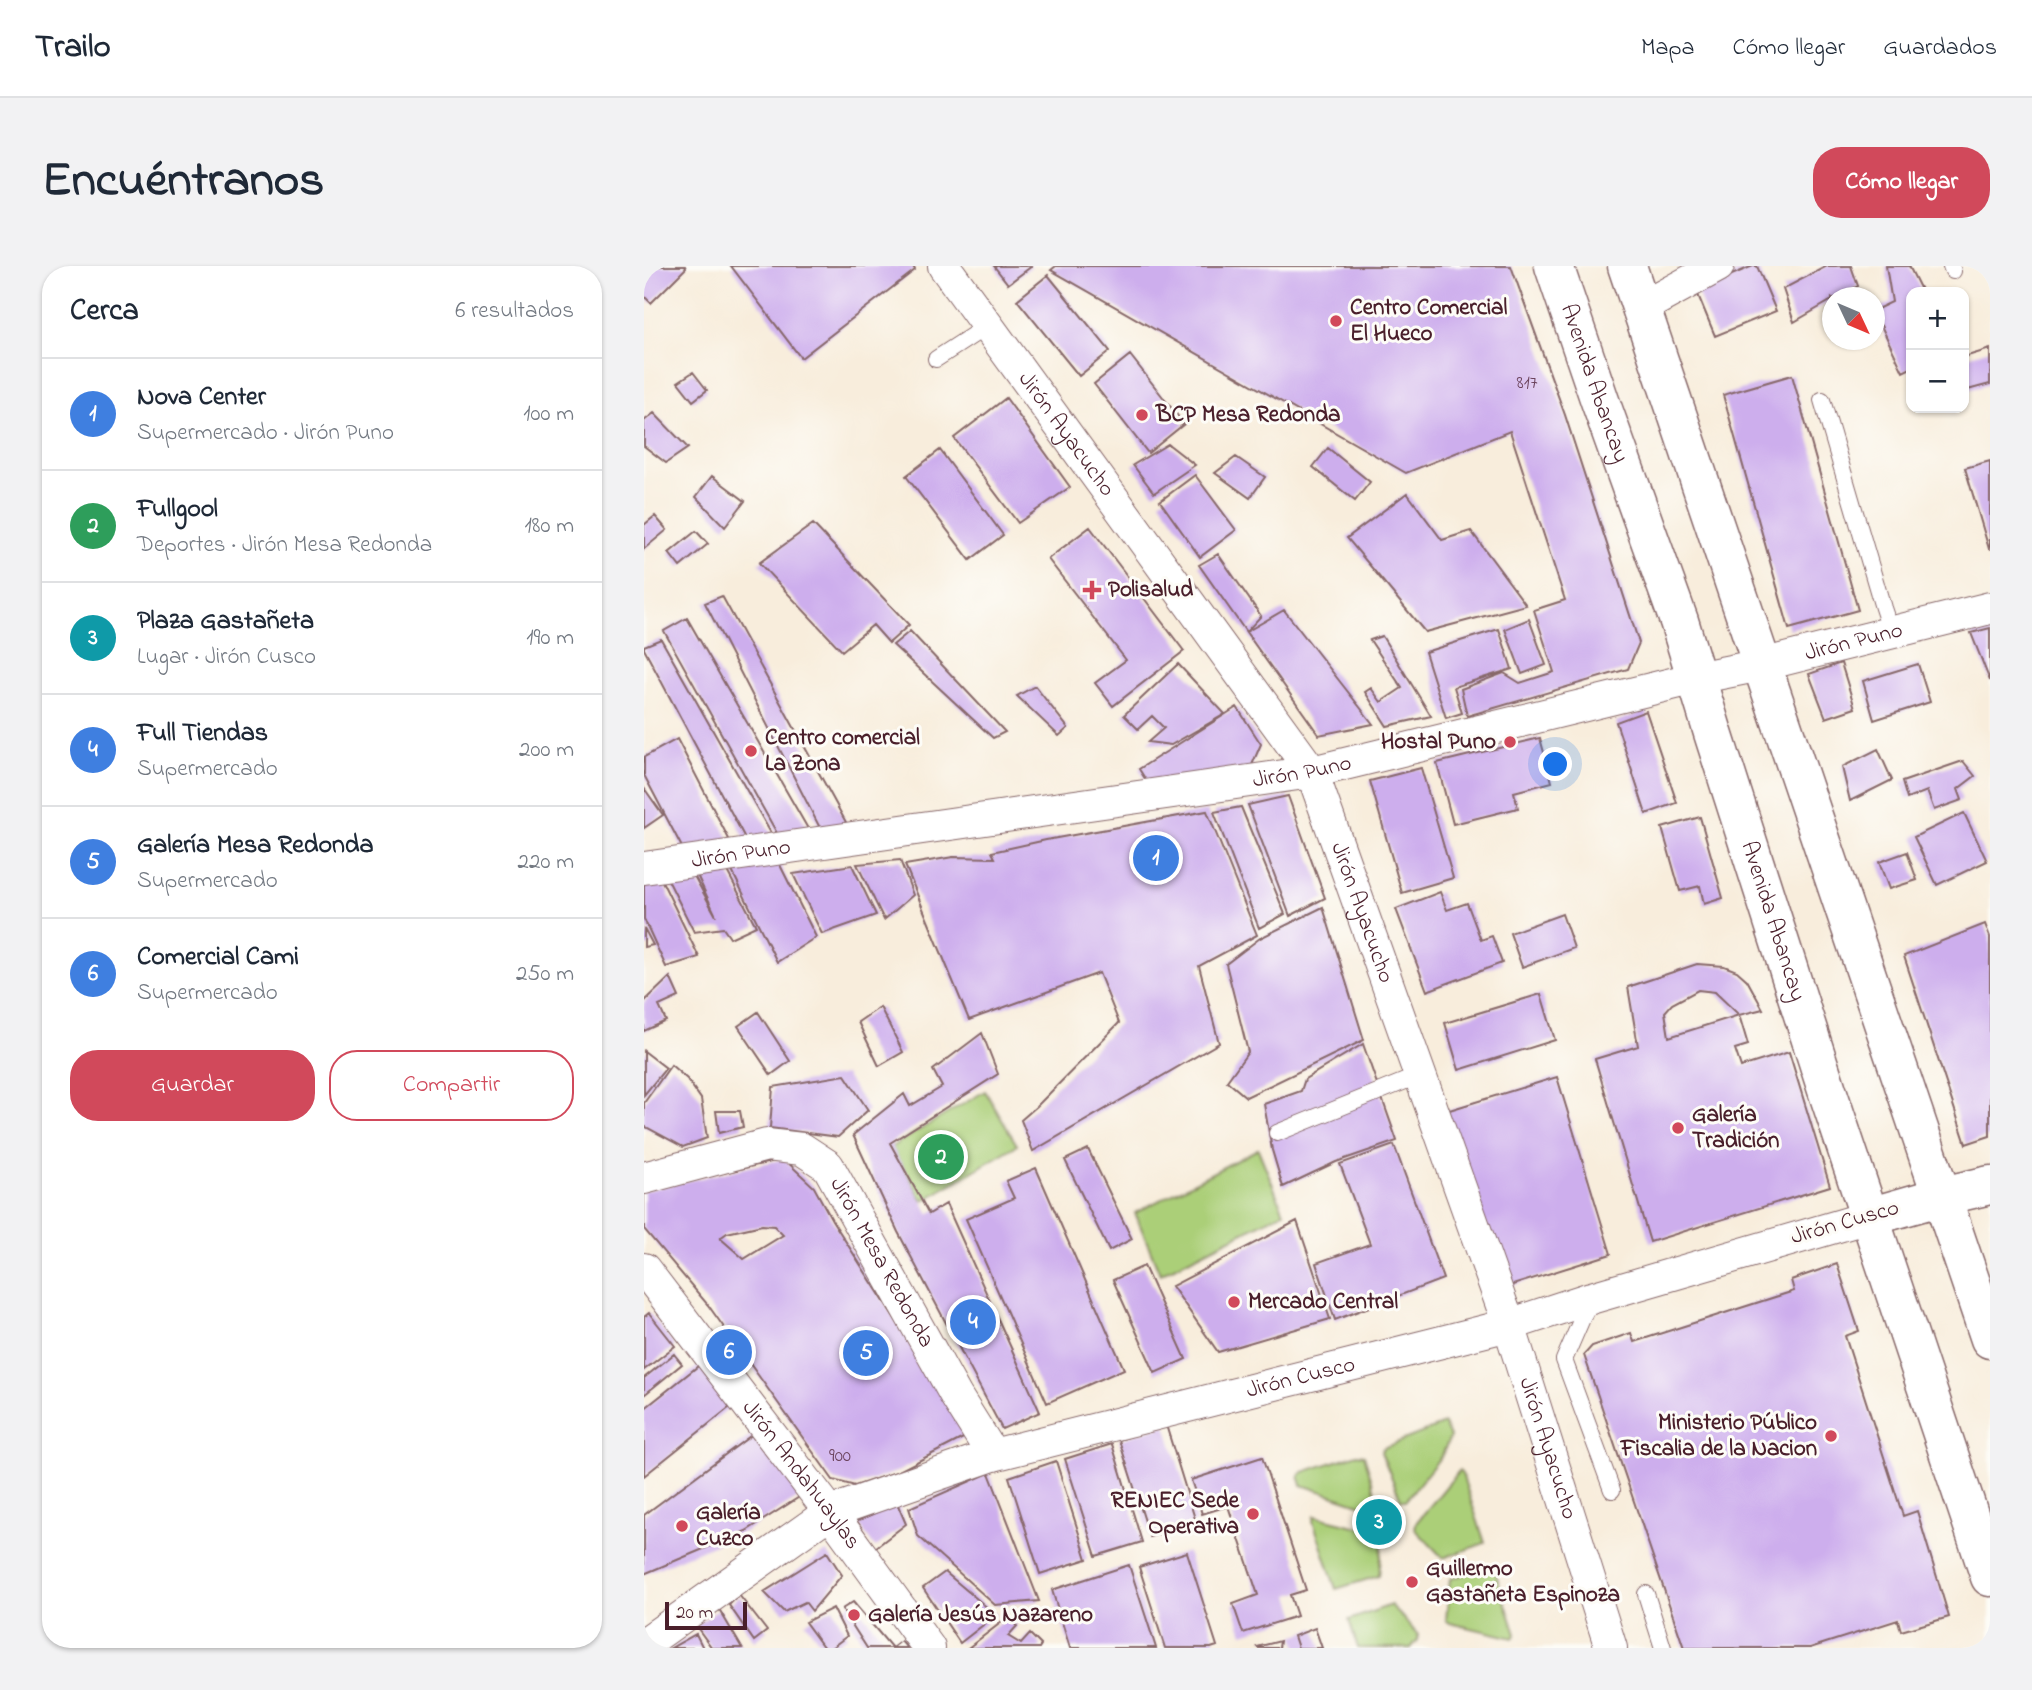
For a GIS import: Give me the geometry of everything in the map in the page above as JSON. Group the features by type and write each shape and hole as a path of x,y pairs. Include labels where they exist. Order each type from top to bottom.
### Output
{"main road":[{"name":"Avenida Abancay","path":"1554,266 1679,621 1822,1077 1990,1577"},
{"path":"1627,266 1990,1339"},
{"name":"Jirón Cusco","path":"1869,1217 1990,1185"}],"street":[{"name":"Jirón Ayacucho","path":"944,266 1312,772 1509,1325 1611,1648"},
{"path":"1641,307 1718,266"},
{"name":"Jirón Puno","path":"645,866 1312,772 1990,608"},
{"name":"Jirón Mesa Redonda","path":"644,1178 767,1145 802,1149 828,1166 956,1396 993,1455"},
{"name":"Jirón Cusco","path":"644,1644 830,1512 993,1455 1509,1325 1591,1298 1869,1217"},
{"name":"Jirón Andahuaylas","path":"644,1269 830,1512 929,1648"}],"lane":[{"path":"936,359 988,326"},
{"path":"1822,400 1891,632"},
{"path":"1277,1133 1420,1075"},
{"path":"1591,1298 1564,1360 1612,1490"},
{"path":"1646,1594 1663,1648"}],"green space":[{"path":"985,1091 1017,1145 923,1201 891,1147"},
{"path":"1258,1149 1284,1212 1160,1274 1135,1213"},
{"path":"1444,1424 1450,1437 1442,1455 1406,1500 1401,1500 1381,1452 1383,1448"},
{"path":"1357,1454 1364,1455 1378,1508 1374,1509 1302,1485 1299,1476 1303,1472"},
{"path":"1459,1471 1485,1543 1443,1558 1415,1529 1416,1523"},
{"path":"1314,1516 1383,1535 1379,1576 1336,1589 1313,1521"},
{"path":"1493,1565 1516,1634 1513,1638 1446,1620 1450,1579"},
{"path":"1391,1605 1418,1635 1418,1640 1411,1648 1358,1648 1349,1620"}],"building":[{"path":"644,266 686,268 651,303 644,296"},
{"path":"731,266 913,266 915,270 801,358"},
{"path":"994,266 1032,266 1008,284"},
{"name":"Centro Comercial El Hueco","path":"1056,266 1511,266 1565,415 1639,643 1628,669 1467,716 1461,689 1504,673 1520,683 1554,672 1534,610 1565,600 1510,431 1406,473 1051,270"},
{"path":"1757,266 1776,311 1715,336 1696,290"},
{"path":"1827,266 1851,266 1858,286 1822,287 1822,306 1794,322 1783,289"},
{"path":"1886,266 1909,266 1920,287 1906,287 1906,370 1903,372 1885,334 1885,305 1892,302"},
{"path":"1048,275 1110,351 1079,376 1017,300"},
{"path":"1990,349 1990,384 1969,390 1969,355"},
{"path":"1130,355 1184,424 1148,453 1094,384"},
{"path":"693,372 707,390 693,401 678,382"},
{"path":"1792,375 1858,610 1789,629 1723,395"},
{"path":"1006,398 1070,487 1018,523 954,438"},
{"path":"654,413 688,448 666,463 644,446 644,421"},
{"path":"1168,444 1195,465 1154,493 1133,465"},
{"path":"1328,448 1370,482 1355,501 1313,467"},
{"path":"940,450 1003,535 970,560 906,476"},
{"path":"1236,457 1265,477 1250,498 1215,473"},
{"path":"1990,461 1990,549 1989,549 1965,468"},
{"path":"1195,475 1236,530 1200,557 1160,501"},
{"path":"712,476 745,501 725,527 696,497"},
{"path":"1407,493 1442,540 1471,531 1526,605 1425,632 1347,538"},
{"path":"655,516 667,530 644,549 644,525"},
{"path":"813,524 909,625 889,643 873,625 842,651 759,563"},
{"path":"1090,527 1184,651 1113,706 1095,683 1126,660 1048,559"},
{"path":"696,531 708,544 680,567 669,553"},
{"path":"1218,554 1261,616 1246,632 1199,565"},
{"path":"722,596 848,826 821,830 705,603"},
{"path":"1284,610 1373,724 1319,735 1246,632"},
{"path":"687,618 811,834 778,835 664,631"},
{"path":"1529,619 1546,665 1522,674 1505,629"},
{"path":"1990,628 1990,681 1971,633"},
{"path":"1499,629 1512,669 1454,687 1462,713 1446,718 1425,652"},
{"path":"910,631 1005,732 993,738 893,645"},
{"path":"1382,636 1431,716 1387,726 1365,692 1371,688 1381,702 1402,688 1370,640"},
{"path":"661,639 772,835 747,842 644,649 644,646"},
{"path":"1841,663 1855,708 1826,718 1809,674"},
{"path":"1178,664 1225,714 1171,745 1148,742 1164,728 1152,716 1138,729 1124,715"},
{"path":"1918,664 1930,702 1874,720 1863,681"},
{"path":"1035,686 1068,728 1059,736 1017,696"},
{"path":"1237,707 1261,744 1249,772 1149,785 1139,769"},
{"path":"1646,711 1677,803 1646,814 1616,722"},
{"path":"1540,738 1552,782 1514,792 1518,808 1453,824 1437,763"},
{"path":"677,739 731,843 685,853 644,775 644,757"},
{"path":"1878,749 1892,780 1850,801 1842,767"},
{"path":"1963,761 1975,776 1958,789 1962,800 1934,810 1927,791 1907,799 1902,782"},
{"path":"1421,768 1453,878 1402,893 1370,781"},
{"path":"644,788 663,815 644,828"},
{"path":"1288,796 1325,898 1290,916 1248,805"},
{"path":"1241,807 1285,914 1259,928 1214,812"},
{"path":"1207,811 1257,935 1199,966 1219,1043 1033,1151 1021,1120 1119,1023 1099,973 969,1020 905,865 953,857 995,858 992,852"},
{"path":"1964,813 1987,861 1937,885 1914,837"},
{"path":"1700,817 1723,898 1704,904 1700,886 1680,891 1662,828"},
{"path":"1907,852 1917,880 1889,889 1879,862"},
{"path":"900,860 913,895 884,920 857,864"},
{"path":"779,863 816,937 777,962 732,871"},
{"path":"852,865 876,915 822,934 793,874"},
{"path":"727,871 756,926 730,938 723,928 694,932 666,876 693,874 716,916 697,875"},
{"path":"658,873 699,957 666,967 644,919 644,877"},
{"path":"1440,892 1447,910 1467,903 1481,940 1492,936 1502,963 1427,991 1396,909"},
{"path":"1323,907 1364,1040 1246,1097 1227,1081 1248,1052 1226,964 1260,938"},
{"path":"1562,914 1574,948 1522,967 1510,933"},
{"path":"1985,924 1990,937 1990,1136 1966,1144 1904,956"},
{"path":"644,928 653,945 644,947"},
{"path":"1697,964 1724,966 1737,971 1747,980 1763,1009 1739,1015 1748,1045 1735,1049 1741,1067 1789,1052 1830,1186 1650,1242 1595,1059 1638,1046 1628,987","holes":["1698,990 1715,992 1739,1015 1669,1037 1665,1012 1672,1004"]},
{"path":"670,977 679,997 659,1006 666,1021 644,1031 644,1002"},
{"path":"1541,994 1555,1040 1459,1070 1445,1023"},
{"path":"880,1007 903,1052 879,1066 858,1022"},
{"path":"758,1012 790,1061 771,1075 738,1026"},
{"path":"982,1033 998,1074 890,1143 929,1214 946,1204 1040,1412 1002,1429 898,1232 853,1135 904,1094 910,1106 942,1087 933,1070"},
{"path":"1363,1044 1397,1141 1336,1162 1283,1187 1272,1150 1264,1104 1301,1091 1305,1079"},
{"path":"644,1051 666,1068 644,1095"},
{"path":"671,1065 687,1079 701,1099 707,1138 683,1147 644,1126 644,1103"},
{"path":"845,1075 868,1110 838,1137 770,1128 773,1087"},
{"path":"1557,1077 1611,1254 1497,1290 1443,1112"},
{"path":"716,1111 740,1111 743,1127 719,1133"},
{"path":"1394,1145 1443,1279 1335,1320 1316,1263 1370,1244 1340,1164"},
{"path":"1088,1149 1132,1239 1109,1251 1065,1160"},
{"path":"784,1159 814,1187 832,1220 969,1435 899,1471 855,1486 833,1480 708,1305 644,1229 644,1191","holes":["762,1225 774,1226 783,1235 744,1259 720,1238 727,1233"]},
{"path":"1036,1168 1124,1369 1047,1403 966,1219 1014,1198 1006,1181"},
{"path":"1297,1221 1330,1319 1218,1352 1172,1286"},
{"path":"1837,1264 1859,1331 1845,1336 1903,1516 1917,1511 1949,1617 1901,1631 1898,1620 1810,1648 1684,1648 1584,1355 1592,1346 1631,1333 1634,1342 1794,1291 1791,1280"},
{"path":"1144,1266 1186,1359 1155,1373 1113,1280"},
{"path":"649,1313 675,1346 644,1370 644,1317"},
{"path":"674,1354 682,1364 644,1395 644,1378"},
{"path":"702,1363 735,1403 644,1476 644,1409"},
{"path":"1166,1425 1196,1522 1150,1537 1119,1440"},
{"path":"757,1431 804,1494 746,1531 644,1574 644,1515"},
{"path":"1112,1444 1142,1542 1096,1556 1065,1459"},
{"path":"1262,1457 1306,1590 1290,1595 1297,1616 1243,1633 1233,1604 1258,1595 1228,1506 1202,1514 1191,1480"},
{"path":"1056,1461 1087,1559 1040,1574 1009,1477"},
{"path":"989,1473 1039,1601 995,1605 918,1536 909,1508"},
{"path":"897,1503 906,1524 875,1548 857,1521"},
{"path":"827,1552 842,1575 812,1611 805,1602 784,1612 764,1592"},
{"path":"1187,1552 1217,1646 1211,1648 1165,1648 1139,1567"},
{"path":"1129,1565 1156,1648 1070,1648 1052,1590"},
{"path":"945,1572 996,1615 960,1643 923,1588"},
{"path":"739,1595 767,1631 754,1641 729,1605"},
{"path":"853,1602 892,1648 867,1648 842,1609"},
{"path":"833,1608 847,1636 831,1648 824,1648 805,1622"},
{"path":"719,1609 742,1648 712,1648 696,1626"},
{"path":"1007,1618 1017,1626 1008,1636 1021,1644 1030,1634 1041,1645 1039,1648 968,1648"},
{"path":"1315,1628 1322,1648 1298,1648 1294,1636"},
{"path":"696,1634 703,1648 671,1648"},
{"path":"901,1641 907,1648 892,1648"},
{"path":"1280,1641 1279,1648 1257,1647"}],"place":[{"name":"Centro Comercial El Hueco","path":"1336,321"},
{"name":"BCP Mesa Redonda","path":"1142,415"},
{"name":"Polisalud","path":"1092,590"},
{"name":"Hostal Puno","path":"1510,742"},
{"name":"Centro comercial La Zona","path":"751,751"},
{"name":"Nova Center","path":"1156,858"},
{"name":"Galería Tradición","path":"1678,1128"},
{"name":"Fullgool","path":"941,1157"},
{"name":"Mercado Central","path":"1234,1302"},
{"name":"Full Tiendas","path":"973,1322"},
{"name":"Comercial Cami","path":"729,1352"},
{"name":"Galería Mesa Redonda","path":"866,1353"},
{"name":"Ministerio Público Fiscalia de la Nacion","path":"1831,1436"},
{"name":"RENIEC Sede Operativa","path":"1253,1514"},
{"name":"Plaza Gastañeta","path":"1379,1522"},
{"name":"Galería Cuzco","path":"682,1526"},
{"name":"Guillermo Gastañeta Espinoza","path":"1412,1582"},
{"name":"Galería Jesús Nazareno","path":"854,1615"}]}
